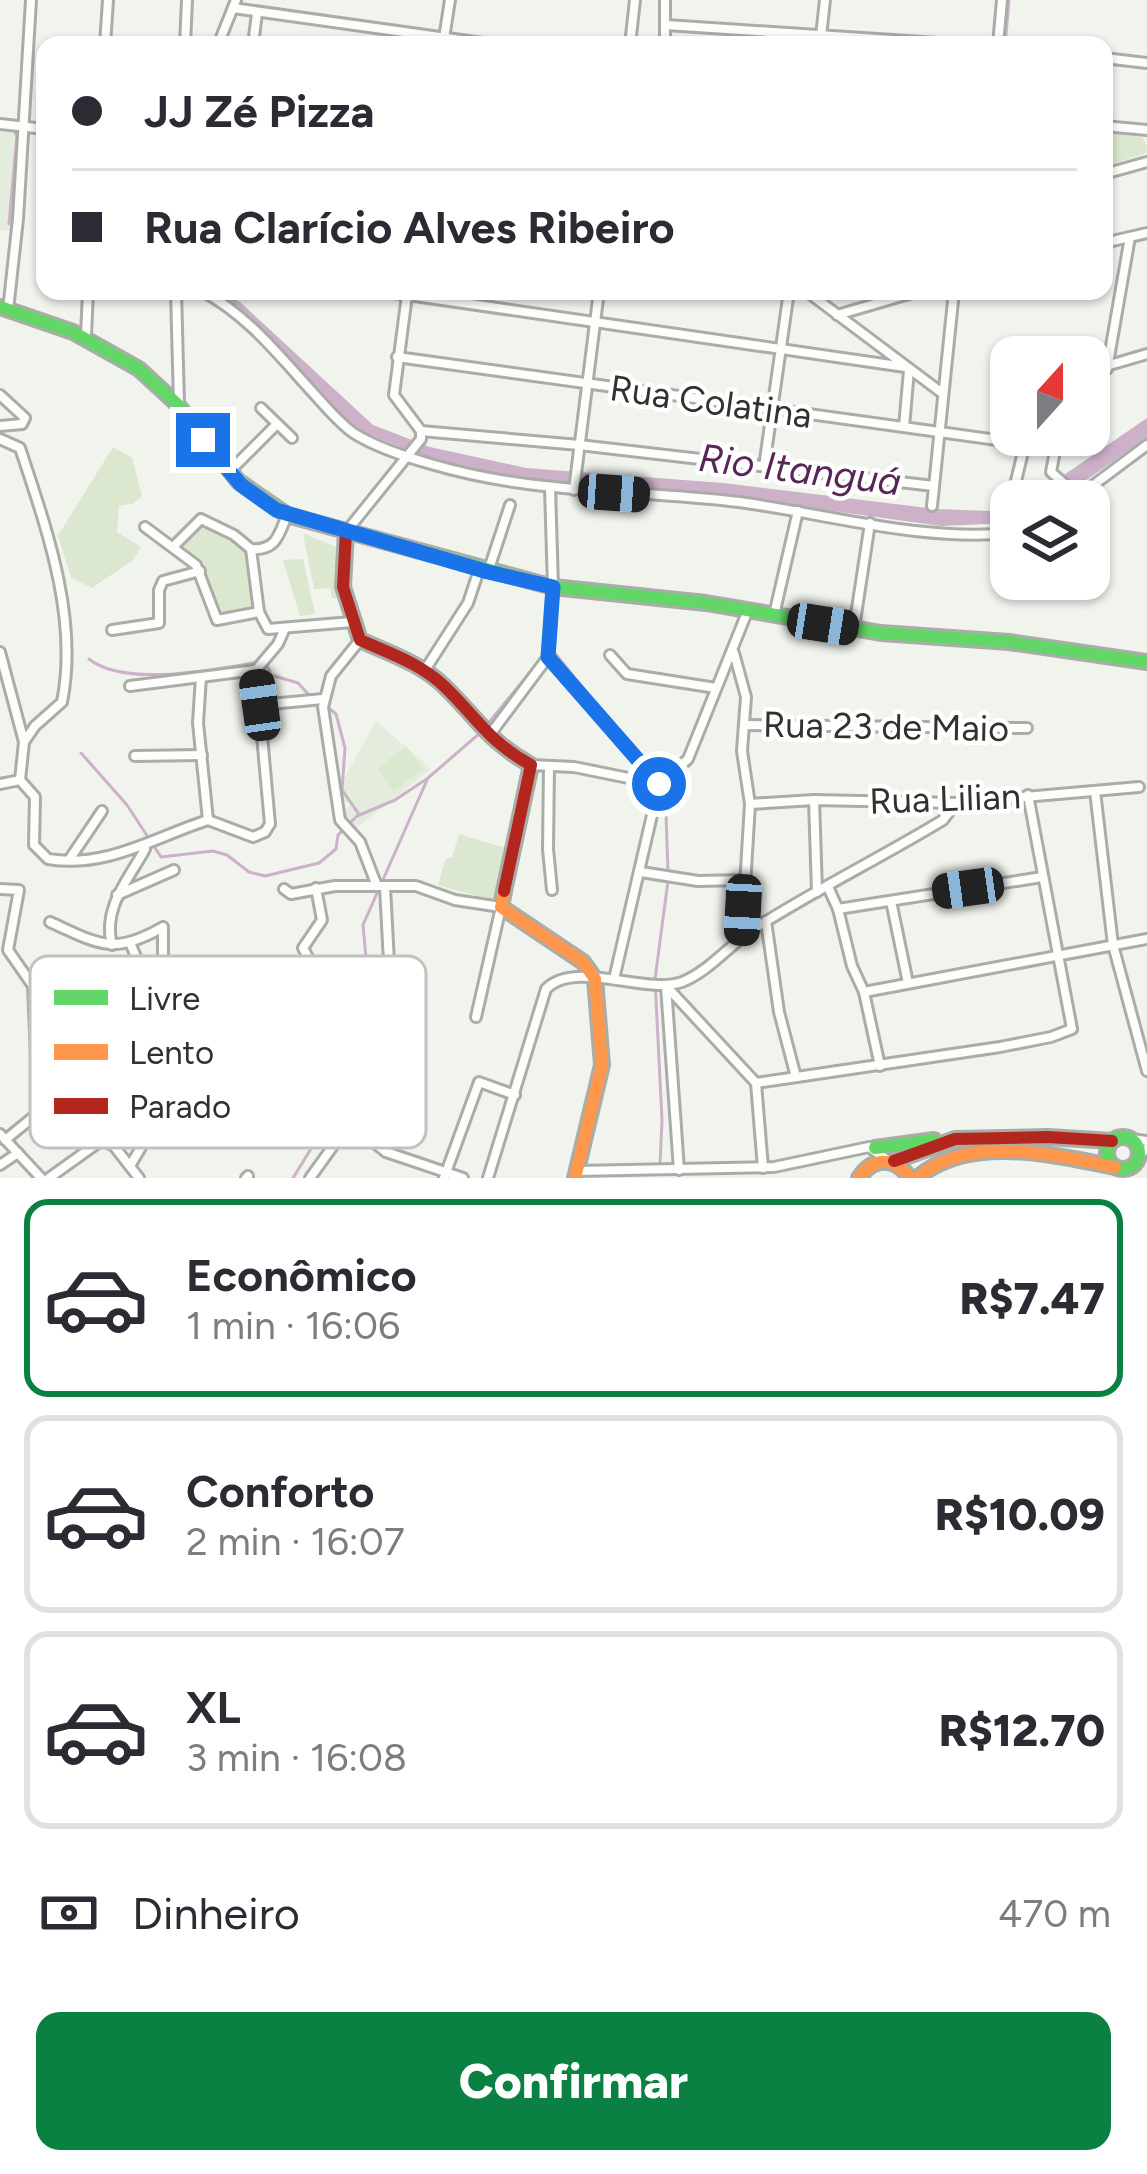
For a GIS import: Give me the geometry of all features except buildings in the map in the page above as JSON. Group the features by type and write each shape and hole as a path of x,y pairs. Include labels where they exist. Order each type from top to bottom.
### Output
{"street":[{"path":"31,0 18,218 4,308 86,336 142,371 179,406 229,472 266,505 346,532 553,587 1147,662"},
{"path":"106,36 108,0"},
{"path":"185,36 187,0"},
{"path":"445,36 450,0"},
{"path":"631,36 635,0"},
{"path":"664,0 665,36"},
{"path":"820,36 825,0"},
{"path":"999,36 1002,0"},
{"path":"222,36 234,4 257,13 411,36"},
{"path":"254,36 257,13"},
{"path":"666,26 776,36"},
{"path":"1113,59 1147,63"},
{"path":"0,124 36,128"},
{"path":"1113,127 1147,130"},
{"path":"1113,171 1147,162"},
{"path":"1113,241 1147,233"},
{"path":"1110,352 1130,237"},
{"path":"86,336 88,300"},
{"path":"176,300 179,406"},
{"path":"216,300 247,321 342,424 371,442 488,481 550,488 574,483 990,535"},
{"path":"406,300 394,395 422,431 934,486"},
{"path":"449,300 907,368"},
{"path":"574,483 598,300"},
{"path":"764,467 788,300"},
{"path":"818,300 941,392"},
{"path":"837,315 889,300"},
{"path":"932,506 953,300"},
{"path":"1110,368 1147,354"},
{"name":"Rua Colatina","path":"397,357 990,437"},
{"path":"904,427 907,368"},
{"path":"0,395 25,418 22,424 0,426"},
{"path":"261,408 292,438"},
{"path":"229,472 277,424"},
{"path":"422,431 413,453 346,532 345,598 360,640 425,670 489,736 532,765 659,784"},
{"path":"0,439 20,448 39,498 67,618 62,702 24,742"},
{"path":"1099,480 1147,445"},
{"path":"1054,456 1051,472 1063,480"},
{"path":"489,736 548,657 553,587 550,488"},
{"path":"425,670 468,603 510,505"},
{"path":"774,615 798,512"},
{"path":"251,550 273,545 287,514"},
{"path":"173,547 201,519 234,535 251,550 259,611 268,629 352,622"},
{"path":"854,628 870,523"},
{"path":"145,527 200,572 217,620 259,611"},
{"path":"112,630 160,623 163,581 200,572"},
{"path":"614,979 659,784 688,759 748,610"},
{"path":"130,686 256,670 285,628"},
{"path":"360,640 331,676 323,699 340,820 360,842 381,887 387,956"},
{"path":"0,652 24,742 20,780 35,797 32,835 36,850 44,858 68,861 146,847 168,832 208,820 254,837 266,832 270,824 256,670"},
{"path":"734,652 746,697 743,769 750,804 742,936"},
{"path":"610,656 626,674 716,688"},
{"path":"548,657 659,784"},
{"path":"201,677 198,723 208,820"},
{"path":"260,705 323,699"},
{"name":"Rua 23 de Maio","path":"744,725 1027,728"},
{"path":"135,756 202,754"},
{"path":"476,1017 532,765"},
{"path":"549,766 552,890"},
{"path":"0,784 20,780"},
{"name":"Rua Lilian","path":"750,804 814,800 956,803 1139,787"},
{"path":"1095,791 1113,945 1147,1071"},
{"path":"757,1082 1068,1033 1073,1024 1028,795"},
{"path":"814,800 817,892"},
{"path":"488,1178 546,988 561,978 665,986 700,972 742,936 943,820 956,803"},
{"path":"68,861 102,811"},
{"path":"112,945 110,922 117,895 146,847"},
{"path":"117,895 174,870"},
{"path":"641,872 698,881 745,880"},
{"path":"838,909 1042,877"},
{"path":"284,889 291,894 316,888 422,887 454,900 501,907 583,962 596,979 602,1065 576,1175 679,1170 711,1174 878,1155 955,1139 1048,1137 1131,1139 1144,1152 1134,1165 1119,1168"},
{"path":"828,887 864,992 880,1066"},
{"path":"307,956 303,948 322,920 316,888"},
{"path":"0,889 19,890 8,950 30,982"},
{"path":"891,901 908,983"},
{"path":"766,921 779,1012 796,1077"},
{"path":"50,922 112,945 131,945 163,927 163,956"},
{"path":"864,992 1147,939"},
{"path":"131,945 136,956"},
{"path":"665,986 757,1082 763,1168"},
{"path":"665,986 679,1170"},
{"path":"445,1176 479,1082 515,1095"},
{"path":"30,1119 2,1137 45,1178 87,1148"},
{"path":"859,1178 878,1155 955,1139"},
{"path":"1112,1141 1106,1155 1119,1168"},
{"path":"116,1148 139,1178"},
{"path":"130,1166 141,1148"},
{"path":"310,1178 330,1148"},
{"path":"381,1148 445,1176 463,1178"},
{"path":"0,1165 18,1153"},
{"path":"878,1155 913,1178 930,1163 964,1154 1066,1156 1119,1168 1138,1178"}],"shaded area":[{"path":"0,128 22,131 15,231 0,230"},
{"name":"Rio Itanguá","path":"216,300 240,302 373,425 430,447 526,468 990,511 990,524 941,526 818,509 486,482 351,427 244,315"},
{"path":"1147,418 1147,438 1086,480 1057,480 1092,456 1110,456 1110,443"},
{"path":"376,721 431,769 357,828 348,824 345,813 350,804 339,798 338,789"}],"green space":[{"path":"1113,133 1142,137 1146,153 1113,164"},
{"path":"113,447 132,458 142,496 133,504 119,506 117,532 141,547 133,560 92,588 71,577 58,536"},
{"path":"201,521 249,551 257,610 218,617 197,564 177,546"},
{"path":"303,533 338,548 342,598 332,598 330,588 314,589"},
{"path":"303,559 315,614 300,616 283,560"},
{"path":"406,746 423,769 394,791 377,769"},
{"path":"459,834 505,848 494,901 438,885"}],"waterway":[{"path":"1006,36 1009,0"},
{"path":"9,224 17,136 13,128"},
{"path":"555,526 556,488"},
{"path":"550,647 619,733"},
{"path":"486,726 545,654"},
{"path":"89,659 105,668 147,675 259,662 267,665 271,675 298,683 310,696"},
{"path":"324,704 336,714 345,748 342,790 358,813"},
{"path":"81,753 127,805 161,857 213,851 265,876 319,863 336,849 338,835 357,816 395,800 428,778 480,733"},
{"path":"366,956 363,925 427,780"},
{"path":"665,786 668,872"},
{"path":"660,1164 655,979 668,881"},
{"path":"293,1178 311,1148"}],"traffic: fast":[{"path":"0,307 73,332 139,369 177,404 238,481 287,515 553,587 706,603 881,633 1009,642 1147,662"},
{"path":"1123,1137 1135,1141 1139,1153 1135,1165 1123,1169 1111,1165 1107,1153 1111,1141 1123,1137"},
{"path":"875,1148 934,1140"}],"traffic: slow":[{"path":"504,891 501,907 583,962 595,979 602,1065 575,1178"},
{"path":"917,1178 938,1164 986,1152 1039,1153 1115,1167"},
{"path":"859,1178 871,1166 884,1162 898,1166 910,1178"}],"traffic: jam":[{"path":"346,532 343,587 360,640 436,679 494,738 531,765 504,891"},
{"path":"894,1161 955,1139 1112,1141"}],"route":[{"path":"203,440 241,485 276,510 553,587 548,657 659,784"}]}
